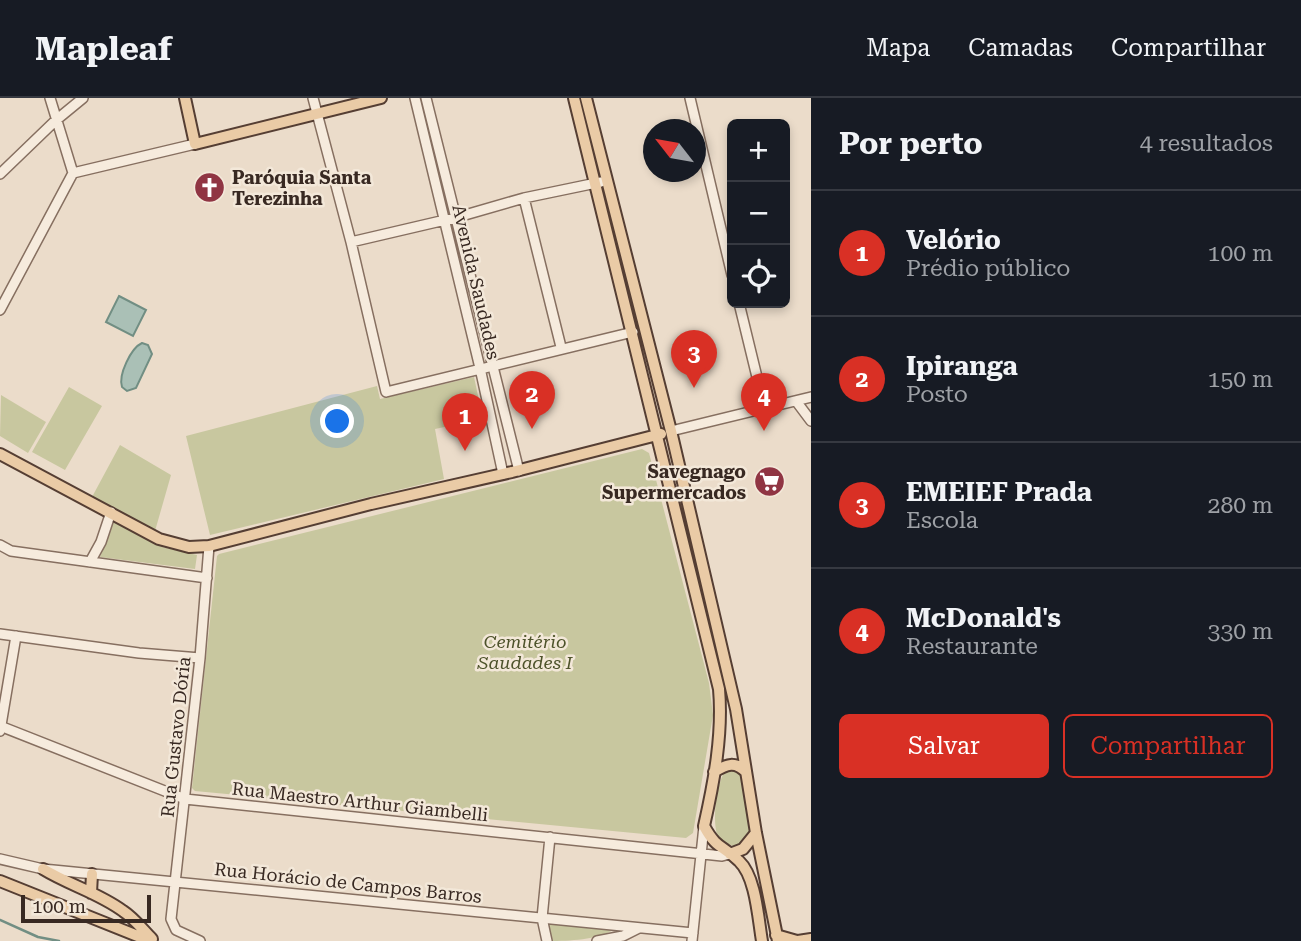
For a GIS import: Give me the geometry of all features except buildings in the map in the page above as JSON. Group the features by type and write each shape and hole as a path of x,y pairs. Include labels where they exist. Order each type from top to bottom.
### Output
{"main road":[{"path":"185,98 195,144 381,98"},
{"path":"574,98 719,689 721,712 704,826 713,842 739,860 751,881 762,941"},
{"path":"586,98 671,431 736,709 756,833 777,938 797,941 811,939"},
{"path":"0,454 173,544 189,547 209,546 372,503 519,471 671,431"},
{"path":"714,772 729,764 736,764 746,772"},
{"path":"730,854 743,849 756,833"},
{"path":"43,869 126,913 152,941"},
{"path":"91,893 92,874"},
{"path":"0,881 152,941"}],"street":[{"path":"0,310 73,173 50,98"},
{"path":"1,171 83,98"},
{"path":"313,98 386,391 632,332"},
{"name":"Avenida Saudades","path":"415,98 481,368 503,474"},
{"name":"Avenida Saudades","path":"426,98 458,217 519,471"},
{"path":"690,98 727,254"},
{"path":"73,173 195,144"},
{"path":"351,242 596,182 606,184 612,194"},
{"path":"524,198 561,347"},
{"path":"740,308 765,410"},
{"path":"671,431 811,397"},
{"path":"796,401 811,421"},
{"path":"90,562 101,542 111,512"},
{"path":"0,545 12,551 207,578"},
{"name":"Rua Gustavo Dória","path":"200,941 176,930 171,919 200,658 209,546"},
{"path":"0,634 139,653 200,658"},
{"path":"0,732 16,636"},
{"name":"Rua Maestro Arthur Giambelli","path":"0,727 185,799 722,856 730,854"},
{"path":"692,937 704,826"},
{"path":"547,941 541,918 550,837"},
{"name":"Rua Horácio de Campos Barros","path":"0,859 43,869 640,928 692,937"},
{"path":"597,941 623,936 640,928"}],"green space":[{"path":"474,377 483,419 435,429 444,479 210,535 186,436 377,386 380,399"},
{"path":"69,387 102,406 65,470 32,452"},
{"path":"1,395 46,422 28,453 0,436"},
{"path":"120,445 171,475 155,531 92,497"},
{"name":"Cemitério Saudades I","path":"642,449 649,453 709,683 713,715 693,833 686,838 195,791 192,788 219,554"},
{"path":"114,521 162,547 197,555 195,569 100,557"},
{"path":"733,769 742,774 752,832 748,840 733,846 719,840 715,815 722,777 725,771"},
{"path":"545,923 615,929 591,938 549,941"}],"shaded area":[{"path":"119,296 146,310 133,336 106,322"},
{"path":"142,343 148,345 152,354 136,388 127,391 121,382 124,369 134,350"}],"waterway":[{"path":"0,920 38,937 59,941"}],"place":[{"name":"Paróquia Santa Terezinha","path":"209,188"},
{"name":"EMEIEF Prada","path":"694,388"},
{"name":"Ipiranga","path":"532,429"},
{"name":"McDonald's","path":"764,431"},
{"name":"Velório","path":"465,451"},
{"name":"Savegnago Supermercados","path":"769,482"}]}
